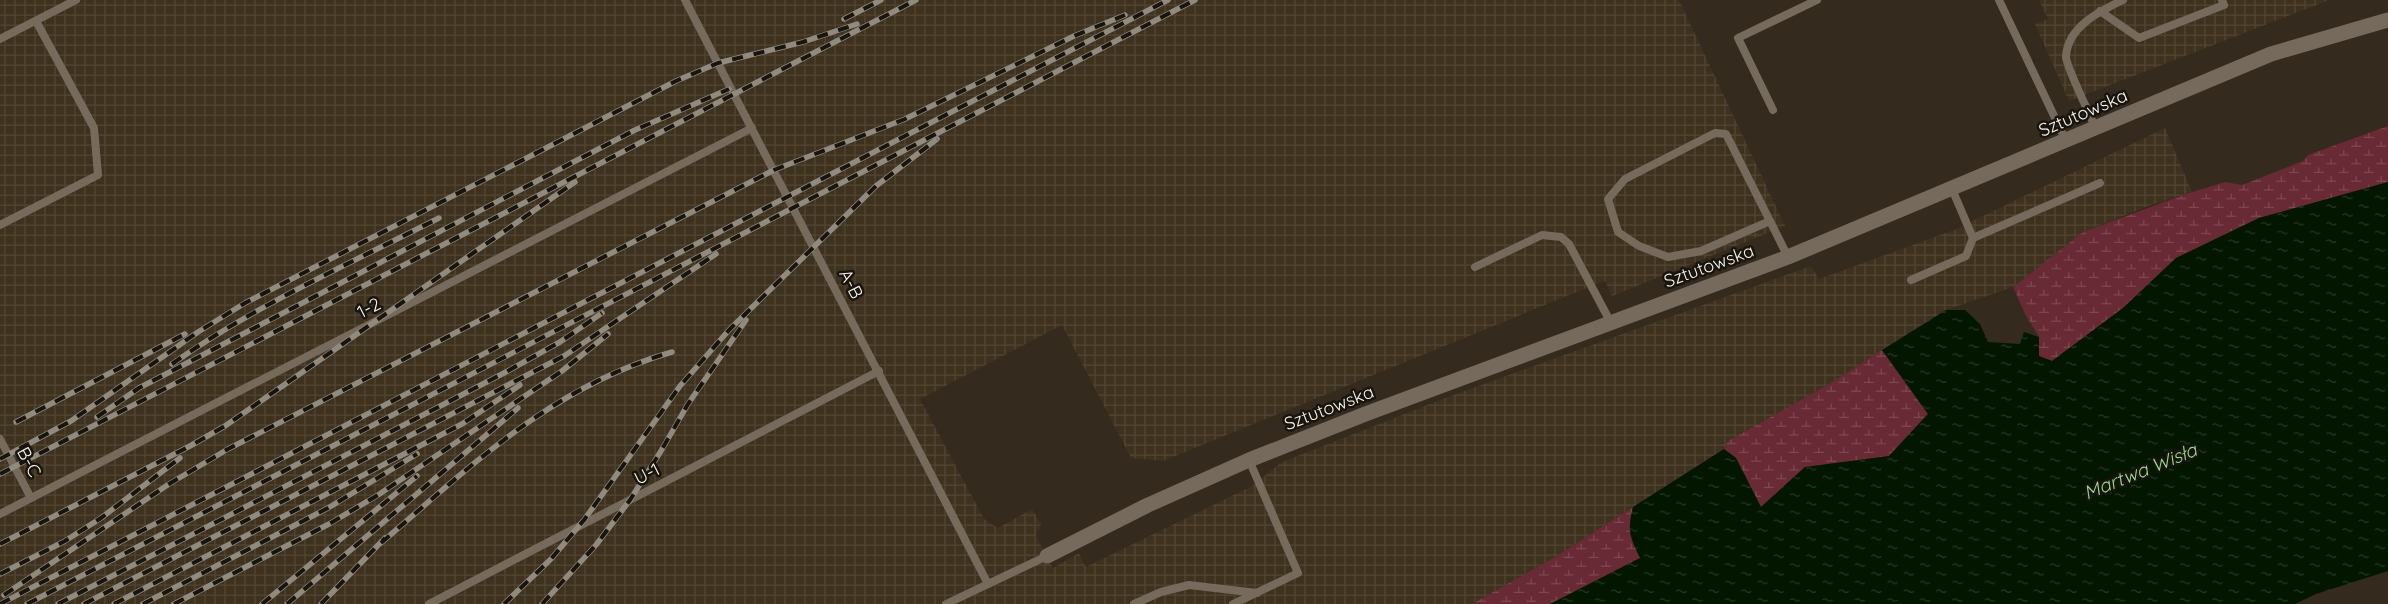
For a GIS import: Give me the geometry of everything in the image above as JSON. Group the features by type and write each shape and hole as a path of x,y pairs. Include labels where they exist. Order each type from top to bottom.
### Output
{"street":[{"name":"Sztutowska","path":"1047,556 1148,505 1249,460 1368,413 1788,257 2271,54 2388,20"}],"lane":[{"path":"0,39 76,0"},
{"name":"A-B","path":"685,0 988,584"},
{"path":"1773,110 1738,38 1817,0"},
{"path":"1999,0 2066,141"},
{"path":"2096,129 2066,58 2074,33 2100,11 2123,0"},
{"path":"2100,11 2139,38 2224,5 2222,0"},
{"path":"0,225 98,175 94,128 36,21"},
{"name":"1-2","path":"0,514 752,128"},
{"path":"1770,220 1700,251 1668,257 1639,246 1618,232 1608,199 1625,179 1715,133 1726,134 1770,220 1788,257"},
{"path":"1973,238 2100,183"},
{"path":"1912,280 1966,256 1973,238 1952,189"},
{"path":"1475,267 1542,235 1561,237 1569,244 1611,323"},
{"name":"U-1","path":"429,604 879,371"},
{"name":"B-C","path":"0,439 31,498"},
{"path":"1233,604 1298,573 1249,460"},
{"path":"946,604 1047,556"},
{"path":"1134,604 1161,592 1189,585 1257,593"}],"shaded area":[{"path":"0,0 1679,0 1785,226 1612,296 1605,281 1599,283 1163,461 1131,458 1062,325 920,399 984,519 998,528 1032,509 1041,524 1036,536 1053,568 1079,553 1086,567 1252,486 1282,462 1448,397 1811,266 1819,279 1954,230 2165,128 2192,192 2151,205 2083,232 2013,287 1946,310 1831,383 1728,441 1724,449 1555,557 1472,604 0,604"},
{"path":"2039,0 2329,0 2069,101 2035,24 2048,19"}],"green space":[{"path":"2388,126 2388,182 2259,218 2176,258 2123,308 2052,361 2039,356 2039,337 2025,314 2013,287 2083,232 2186,194 2225,182 2242,185 2303,161 2308,155"},
{"path":"1882,350 1928,414 1889,456 1805,467 1761,507 1736,458 1724,449 1728,441 1831,383"},
{"path":"1633,507 1630,533 1640,558 1550,604 1472,604 1555,557"}],"water":[{"name":"Martwa Wisła","path":"2388,182 2388,571 2316,594 2295,604 1550,604 1640,558 1630,534 1633,507 1724,449 1736,458 1761,507 1805,467 1889,456 1928,414 1882,350 1946,310 1965,310 1980,324 1988,342 2020,344 2024,332 2039,337 2039,356 2052,361 2123,308 2176,258 2259,218"}],"railway":[{"path":"844,19 881,0"},
{"path":"0,474 916,0"},
{"path":"0,604 1168,0"},
{"path":"27,604 1195,0"},
{"path":"4,595 169,484 228,449 774,170 905,119 1074,36 1125,15"},
{"path":"0,459 71,421 198,332 245,303 676,81 718,63 803,42 857,24"},
{"path":"97,417 139,388 635,130 729,89"},
{"path":"504,604 551,559 584,520 680,386 729,330 876,186 937,139"},
{"path":"0,544 225,426 575,182"},
{"path":"172,364 203,343 269,304 439,218"},
{"path":"84,604 564,356 716,254"},
{"path":"58,604 504,373 560,342 602,313"},
{"path":"542,604 596,545 630,500 688,404 746,320"},
{"path":"16,422 185,334"},
{"path":"174,604 329,524 378,495 562,371 608,334"},
{"path":"381,543 482,457 552,407 589,385 629,367 672,352"},
{"path":"114,604 462,424 520,385"},
{"path":"287,604 518,408"},
{"path":"143,604 328,508 417,454"},
{"path":"0,574 65,541 101,518 180,458"},
{"path":"262,604 417,476"},
{"path":"321,604 385,538"}]}
